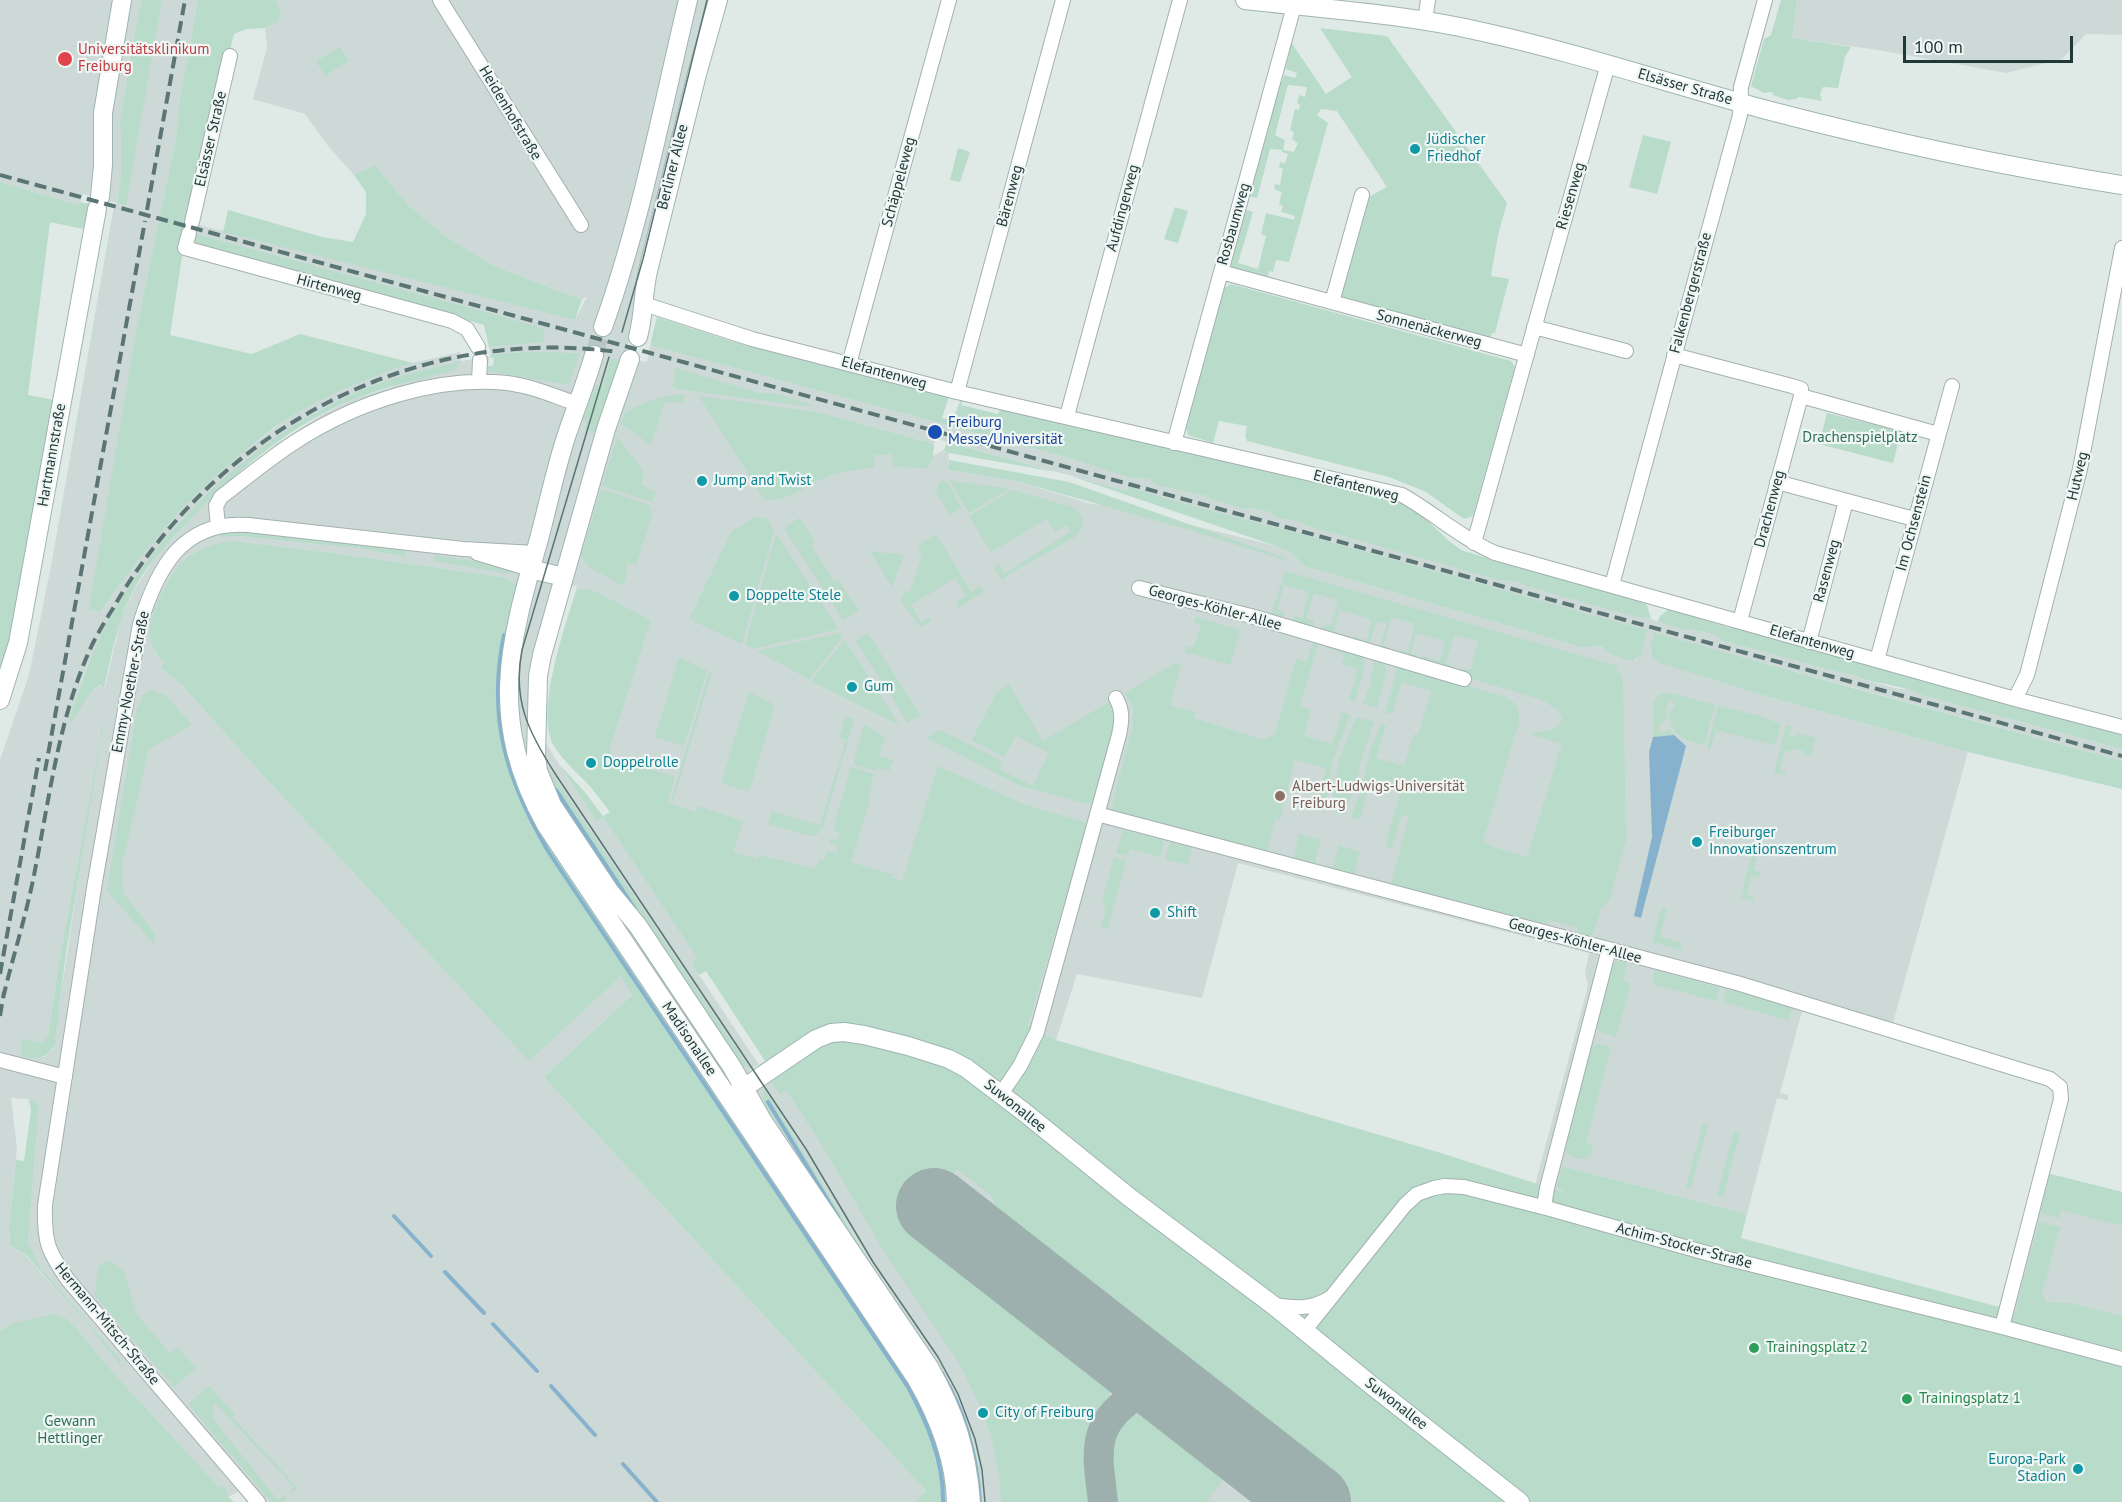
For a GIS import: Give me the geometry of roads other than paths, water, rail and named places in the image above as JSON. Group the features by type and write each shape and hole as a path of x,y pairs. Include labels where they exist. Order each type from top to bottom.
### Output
{"main road":[{"name":"Hartmannstraße","path":"0,699 18,643 99,203 103,165 103,113 122,0"},
{"name":"Berliner Allee","path":"603,327 646,177 688,0"},
{"name":"Berliner Allee","path":"638,337 648,271 677,150 718,0"},
{"name":"Elsässer Straße","path":"1245,0 1425,21 1481,31 1740,102 1959,156 2122,185"},
{"path":"594,356 565,439 533,561 565,569 606,429 630,359"},
{"name":"Madisonallee","path":"533,561 516,626 508,682 512,736 526,785 546,825 736,1093 921,1387 935,1414 949,1452 955,1480 956,1502"},
{"name":"Madisonallee","path":"565,569 538,676 536,756 541,779 552,805 609,892 638,926 732,1067 736,1093 762,1120 929,1367 950,1407 962,1442 971,1502"},
{"name":"Suwonallee","path":"736,1093 816,1039 831,1033 844,1032 895,1042 949,1059 966,1068 1001,1094 1129,1197 1273,1305 1520,1502"}],"street":[{"name":"Heidenhofstraße","path":"440,0 581,225"},
{"name":"Schäppeleweg","path":"849,364 948,0"},
{"name":"Bärenweg","path":"957,392 1063,0"},
{"name":"Aufdingerweg","path":"1067,416 1180,0"},
{"path":"1425,21 1428,0"},
{"name":"Falkenbergerstraße","path":"1612,585 1740,115 1741,87 1765,0"},
{"name":"Rosbaumweg","path":"1174,443 1294,6"},
{"name":"Elsässer Straße","path":"191,227 230,56"},
{"name":"Riesenweg","path":"1474,543 1608,64"},
{"path":"1332,302 1362,195"},
{"name":"Hirtenweg","path":"191,227 185,248 452,321 467,329 479,353 479,382"},
{"name":"Hutweg","path":"2015,699 2026,675 2080,469 2122,248"},
{"name":"Sonnenäckerweg","path":"1221,272 1527,355"},
{"name":"Elefantenweg","path":"644,304 752,339 957,392 1402,495 1425,507 1444,524 1474,543 1495,553 2122,727"},
{"path":"1534,327 1626,351"},
{"path":"1674,355 1792,386 1801,389 1801,396 1938,434"},
{"path":"218,526 216,506 221,497 298,440 332,420 377,401 425,388 479,382 525,386 577,404"},
{"name":"Im Ochsenstein","path":"1877,660 1952,386"},
{"name":"Drachenweg","path":"1740,621 1801,396"},
{"path":"1777,482 1914,519"},
{"name":"Rasenweg","path":"1809,642 1846,501"},
{"name":"Emmy-Noether-Straße","path":"65,1077 94,888 140,624 150,594 174,552 198,534 218,526 248,525 463,549 533,561"},
{"name":"Georges-Köhler-Allee","path":"1139,588 1251,616 1464,679"},
{"path":"1001,1094 1020,1066 1036,1032 1122,718 1121,708 1116,698"},
{"name":"Georges-Köhler-Allee","path":"1097,814 1799,1001 2050,1079 2060,1087 2061,1099 2002,1327"},
{"path":"1544,1207 1609,949"},
{"path":"0,1060 65,1077"},
{"name":"Hermann-Mitsch-Straße","path":"65,1077 45,1205 44,1229 47,1246 68,1280 258,1502"},
{"name":"Achim-Stocker-Straße","path":"1305,1330 1410,1199 1422,1192 1445,1186 1464,1187 1544,1207 1717,1256 2122,1359"},
{"name":"Suwonallee","path":"1273,1305 1302,1309 1323,1302 1334,1295"}],"water":[{"path":"1674,735 1686,746 1641,918 1634,916 1652,837 1649,752 1653,737"}],"waterway":[{"path":"504,635 499,665 499,721 511,773 533,824 548,851 908,1387 933,1442 941,1472 943,1502"},
{"path":"556,790 635,909"},
{"path":"768,1102 838,1217"},
{"path":"394,1216 431,1256"},
{"path":"445,1272 484,1313"},
{"path":"493,1324 537,1371"},
{"path":"942,1373 958,1404 969,1435 980,1502"},
{"path":"551,1386 595,1435"},
{"path":"623,1464 657,1502"}],"tunnel":[{"path":"594,355 603,327"}],"tram line":[{"path":"622,332 643,259 707,0"},
{"path":"609,357 522,650 519,685 525,716 538,745 556,775 806,1149 873,1262 938,1357 958,1394 975,1439 982,1470 985,1502"}],"railway":[{"path":"147,210 185,0"},
{"path":"0,175 2122,756"},
{"path":"45,771 145,221"},
{"path":"3,998 32,886 63,728 81,672 104,623 155,546 205,490 263,442 326,403 394,374 466,355 541,348 618,352"},
{"path":"0,974 39,758"},
{"path":"0,1016 4,992"}],"place":[{"name":"Universitätsklinikum Freiburg","path":"65,59"},
{"name":"Jüdischer Friedhof","path":"1415,149"},
{"name":"Freiburg Messe/Universität","path":"935,432"},
{"name":"Jump and Twist","path":"702,481"},
{"name":"Doppelte Stele","path":"734,596"},
{"name":"Gum","path":"852,687"},
{"name":"Doppelrolle","path":"591,763"},
{"name":"Albert-Ludwigs-Universität Freiburg","path":"1280,796"},
{"name":"Freiburger Innovationszentrum","path":"1697,842"},
{"name":"Shift","path":"1155,913"},
{"name":"Trainingsplatz 2","path":"1754,1348"},
{"name":"Trainingsplatz 1","path":"1907,1399"},
{"name":"City of Freiburg","path":"983,1413"},
{"name":"Europa-Park Stadion","path":"2078,1469"}],"park label":[{"name":"Drachenspielplatz","path":"1860,438"},
{"name":"Gewann Hettlinger","path":"70,1430"}]}
